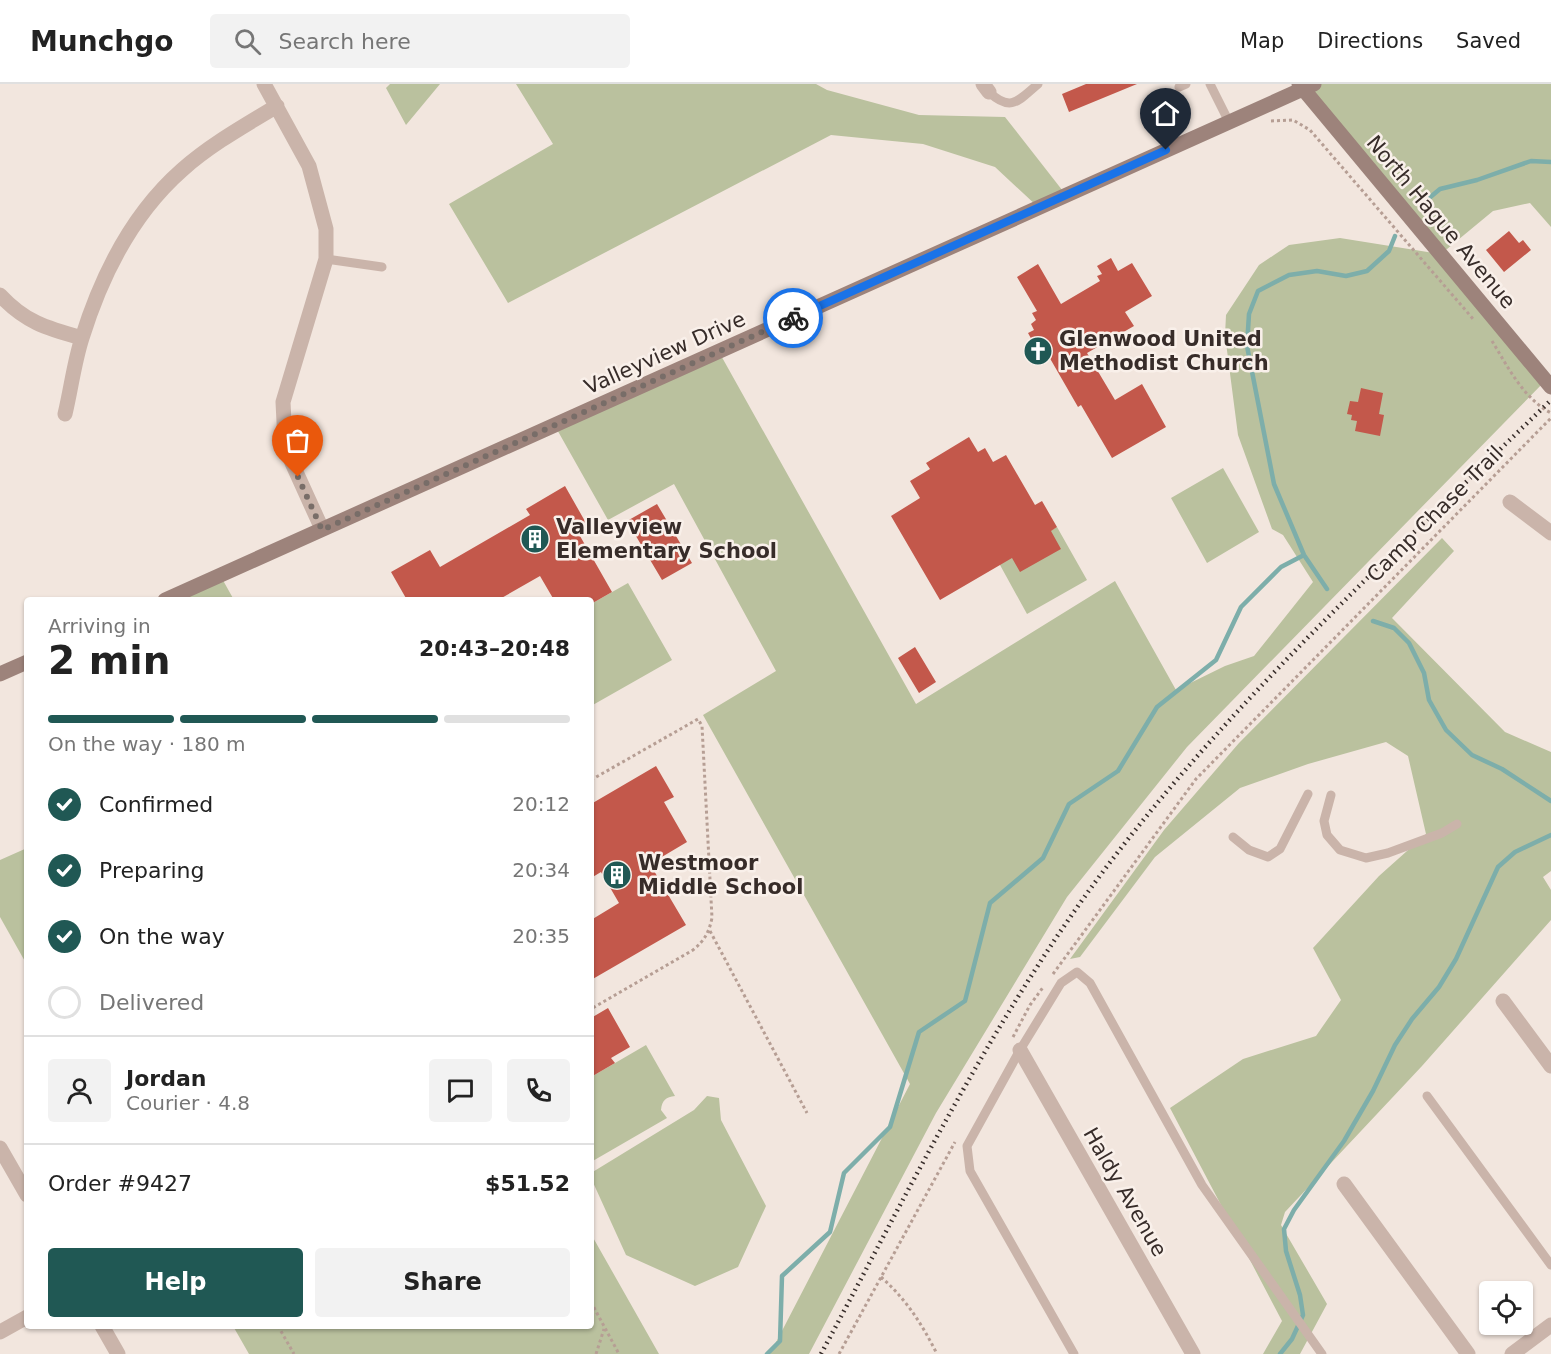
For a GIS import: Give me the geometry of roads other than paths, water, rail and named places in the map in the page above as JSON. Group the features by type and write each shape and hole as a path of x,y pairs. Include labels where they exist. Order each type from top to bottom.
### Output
{"street":[{"path":"264,84 309,166 326,229 326,259 289,381 283,412 285,442 322,530"},
{"name":"Valleyview Drive","path":"172,597 1305,86"},
{"name":"North Hague Avenue","path":"1305,86 1551,387"},
{"path":"65,414 82,338 111,263 132,228 180,171 211,147 277,106"},
{"path":"0,295 16,312 34,322 82,338"},
{"path":"1510,502 1551,533"},
{"path":"0,674 24,663"},
{"path":"1503,1001 1551,1066"},
{"name":"Haldy Avenue","path":"1020,1050 1193,1354"},
{"path":"0,1148 24,1190"},
{"path":"1344,1184 1468,1354"},
{"path":"0,1332 24,1319"},
{"path":"1512,1354 1551,1325"},
{"path":"104,1329 118,1354"}],"lane":[{"path":"986,88 1006,104 1015,103 1038,84"},
{"path":"1210,84 1228,122"},
{"path":"326,259 382,267"},
{"path":"1233,837 1248,850 1268,856 1280,849 1308,794"},
{"path":"1331,795 1324,821 1327,835 1340,850 1366,858 1388,854 1442,833 1457,824"},
{"path":"1074,1354 970,1171 967,1146 1020,1050 1061,983 1077,972 1090,983 1202,1185 1322,1354"},
{"path":"1427,1096 1551,1265"}],"waterway":[{"path":"1422,204 1440,189 1477,180 1531,161 1551,162"},
{"path":"1327,589 1304,555 1274,484 1247,346 1249,314 1258,291 1289,275 1317,271 1346,276 1367,271 1389,251 1395,236"},
{"path":"767,1354 780,1341 782,1276 830,1232 844,1173 890,1127 919,1032 965,1001 990,903 1043,858 1069,804 1118,771 1157,707 1216,660 1241,607 1281,567 1304,555"},
{"path":"1373,621 1394,628 1409,643 1424,673 1429,700 1446,730 1472,755 1502,769 1551,801"},
{"path":"1280,1354 1292,1339 1303,1315 1300,1295 1286,1251 1284,1229 1294,1210 1344,1141 1373,1091 1395,1045 1412,1019 1439,987 1456,959 1498,867 1515,852 1551,835"}],"railway":[{"path":"821,1354 984,1053 1057,937 1096,881 1147,816 1256,691 1372,573 1551,400"}],"place":[{"name":"Glenwood United Methodist Church","path":"1038,351"},
{"name":"Valleyview Elementary School","path":"535,539"},
{"name":"Westmoor Middle School","path":"617,875"}]}
